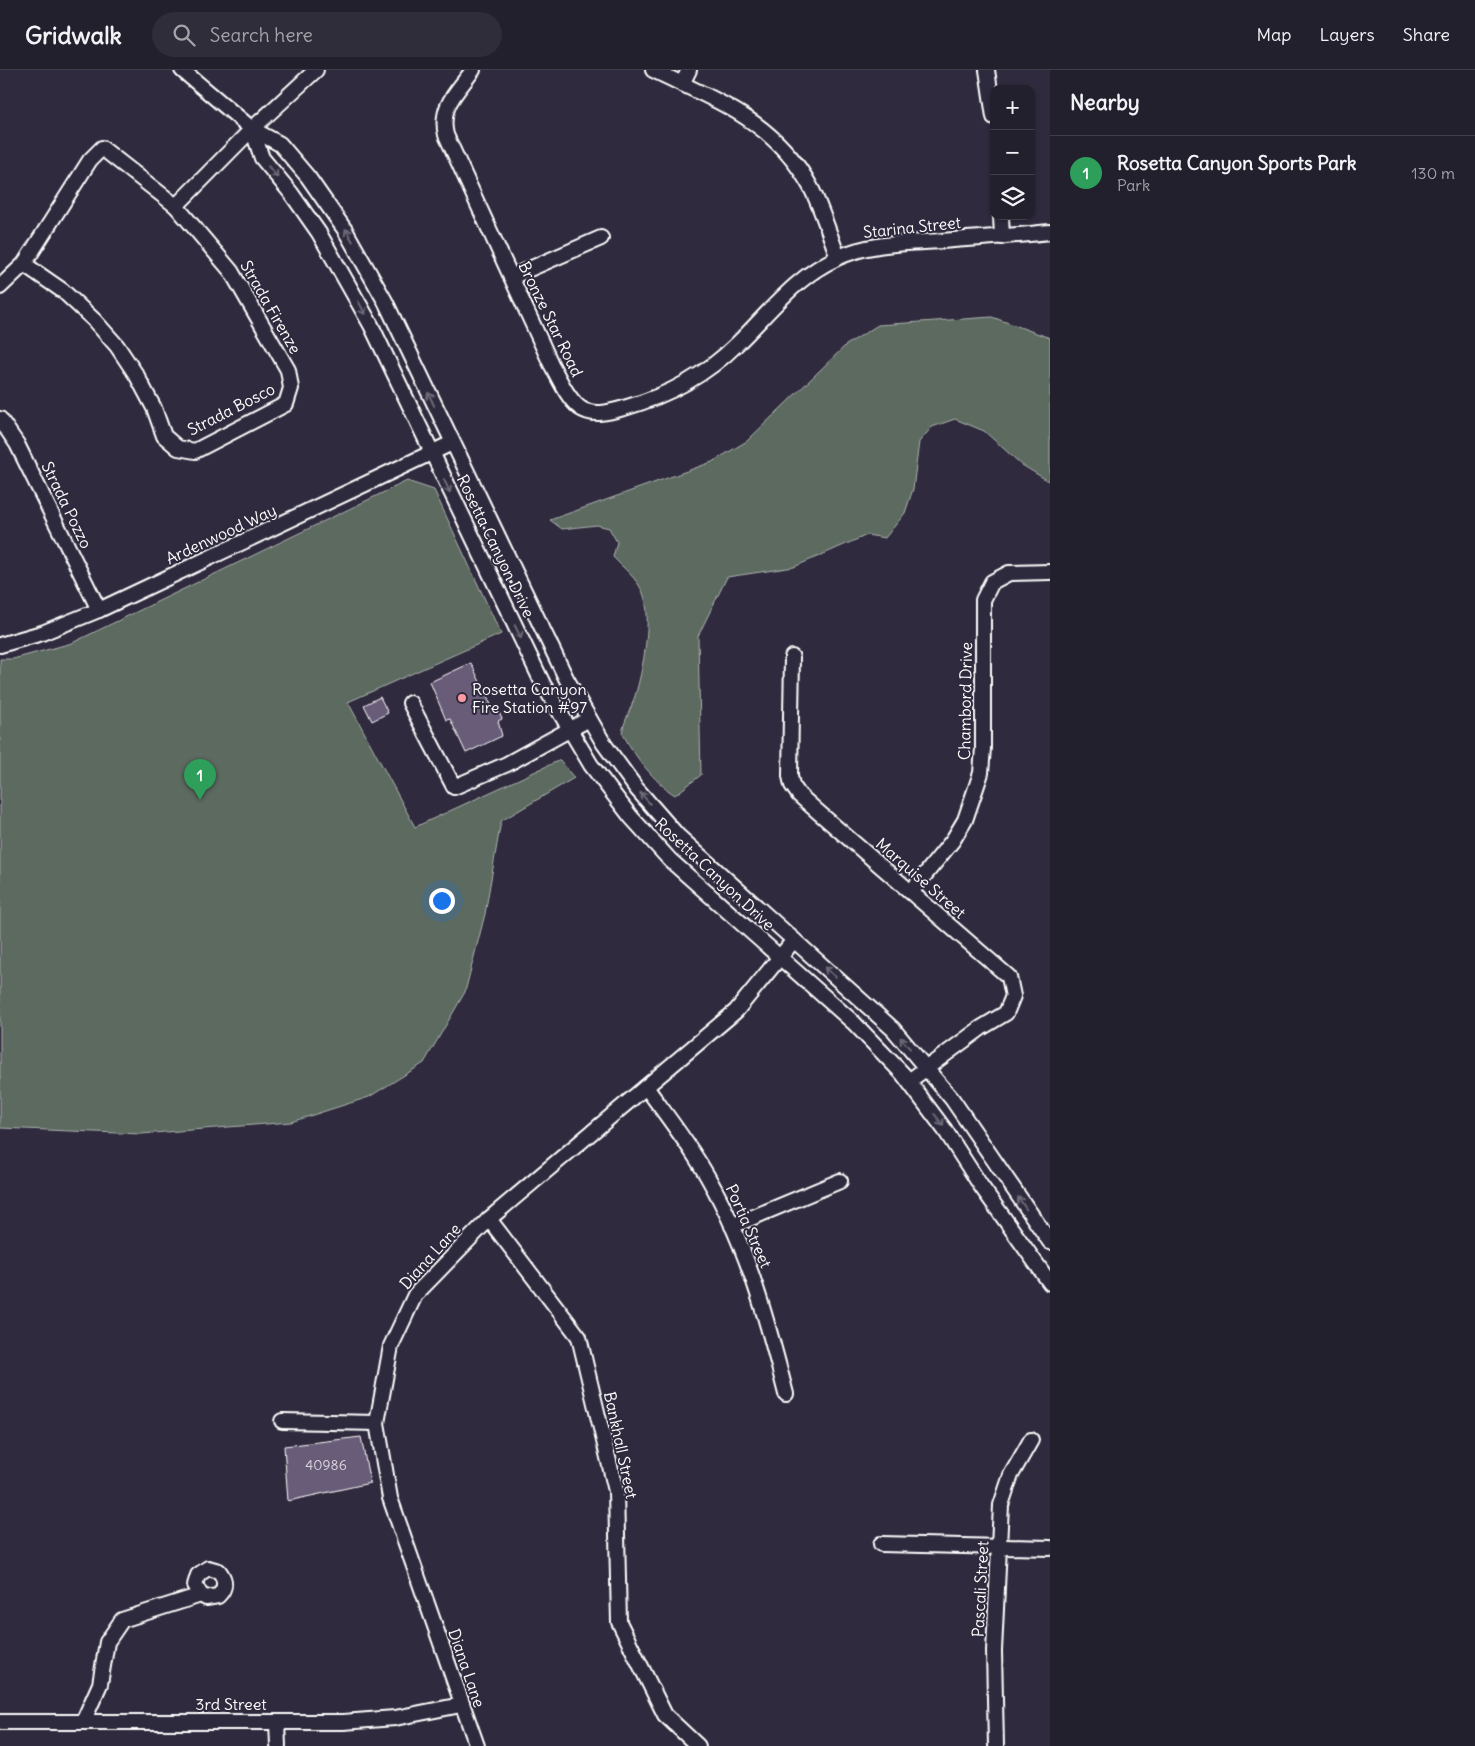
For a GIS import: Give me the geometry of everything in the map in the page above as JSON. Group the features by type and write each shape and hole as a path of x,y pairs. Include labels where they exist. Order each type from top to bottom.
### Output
{"street":[{"name":"Rosetta Canyon Drive","path":"182,70 230,108 252,129 280,144 308,177 346,230 384,301 566,678 604,744 636,788 678,836 866,1003 927,1068 952,1099 1050,1242"},
{"path":"176,206 252,129 316,70"},
{"name":"Bronze Star Road","path":"473,70 446,108 444,124 446,135 551,364 566,392 579,407 596,413 612,412 644,402 692,381 737,344 796,282 838,257"},
{"path":"653,70 740,112 762,127 784,149 810,187 838,257"},
{"path":"682,84 689,70"},
{"path":"987,70 990,90"},
{"name":"Rosetta Canyon Drive","path":"252,129 262,158 292,193 342,270 371,325 544,684 569,731 612,793 670,860 778,958 854,1023 909,1081 1050,1282"},
{"name":"Strada Firenze","path":"24,264 90,160 102,148 176,206 231,271 288,370 291,388"},
{"path":"1001,220 1002,237"},
{"name":"Starina Street","path":"838,257 858,250 895,244 1050,232"},
{"path":"511,277 601,238"},
{"path":"0,287 24,264"},
{"name":"Strada Bosco","path":"24,264 63,291 117,346 146,392 164,436 178,448 195,451 286,404 291,388"},
{"name":"Strada Pozzo","path":"0,419 18,444 99,610"},
{"name":"Ardenwood Way","path":"0,645 42,633 99,610 452,443"},
{"name":"Chambord Drive","path":"911,892 957,833 974,797 981,773 983,748 984,600 992,582 1009,573 1050,572"},
{"name":"Marquise Street","path":"792,657 790,776 792,785 817,811 1009,977 1013,996 1006,1013 981,1028 909,1081"},
{"path":"410,703 454,787 507,764 589,719"},
{"name":"Diana Lane","path":"476,1746 390,1498 377,1423 391,1346 415,1295 489,1219 736,1011 794,940"},
{"name":"Portia Street","path":"646,1087 700,1164 732,1226 751,1271 786,1394"},
{"path":"732,1226 840,1181"},
{"name":"Bankhall Street","path":"489,1219 579,1336 616,1491 619,1622 665,1715 698,1746"},
{"path":"282,1421 377,1423"},
{"name":"Pascali Street","path":"996,1746 994,1651 1004,1492 1031,1440"},
{"path":"881,1544 1050,1548"},
{"path":"83,1722 100,1684 108,1642 122,1620 201,1595"},
{"name":"3rd Street","path":"0,1722 343,1722 394,1718 461,1705"},
{"path":"278,1722 278,1746"}],"green space":[{"path":"992,317 1050,338 1050,482 1022,465 984,431 955,419 932,427 919,442 913,489 905,513 885,538 867,535 794,567 727,577 698,636 701,775 675,795 667,790 645,767 622,732 635,696 644,659 647,616 643,593 634,578 613,557 617,542 609,528 597,525 562,529 550,520 712,462 747,441 846,345 878,325"},
{"path":"407,481 434,490 501,634 348,702 415,827 560,760 574,778 501,821 485,914 465,992 424,1063 369,1097 291,1122 141,1134 0,1128 0,659 13,659 72,643"}],"building":[{"name":"Rosetta Canyon Fire Station #97","path":"471,663 494,711 498,710 502,719 498,721 502,736 466,753 450,719 446,720 430,682"},
{"path":"380,697 388,713 372,721 364,705"},
{"path":"361,1437 370,1483 288,1501 284,1446"}],"place":[{"name":"Rosetta Canyon Fire Station #97","path":"462,698"},
{"name":"Rosetta Canyon Sports Park","path":"200,800"}]}
